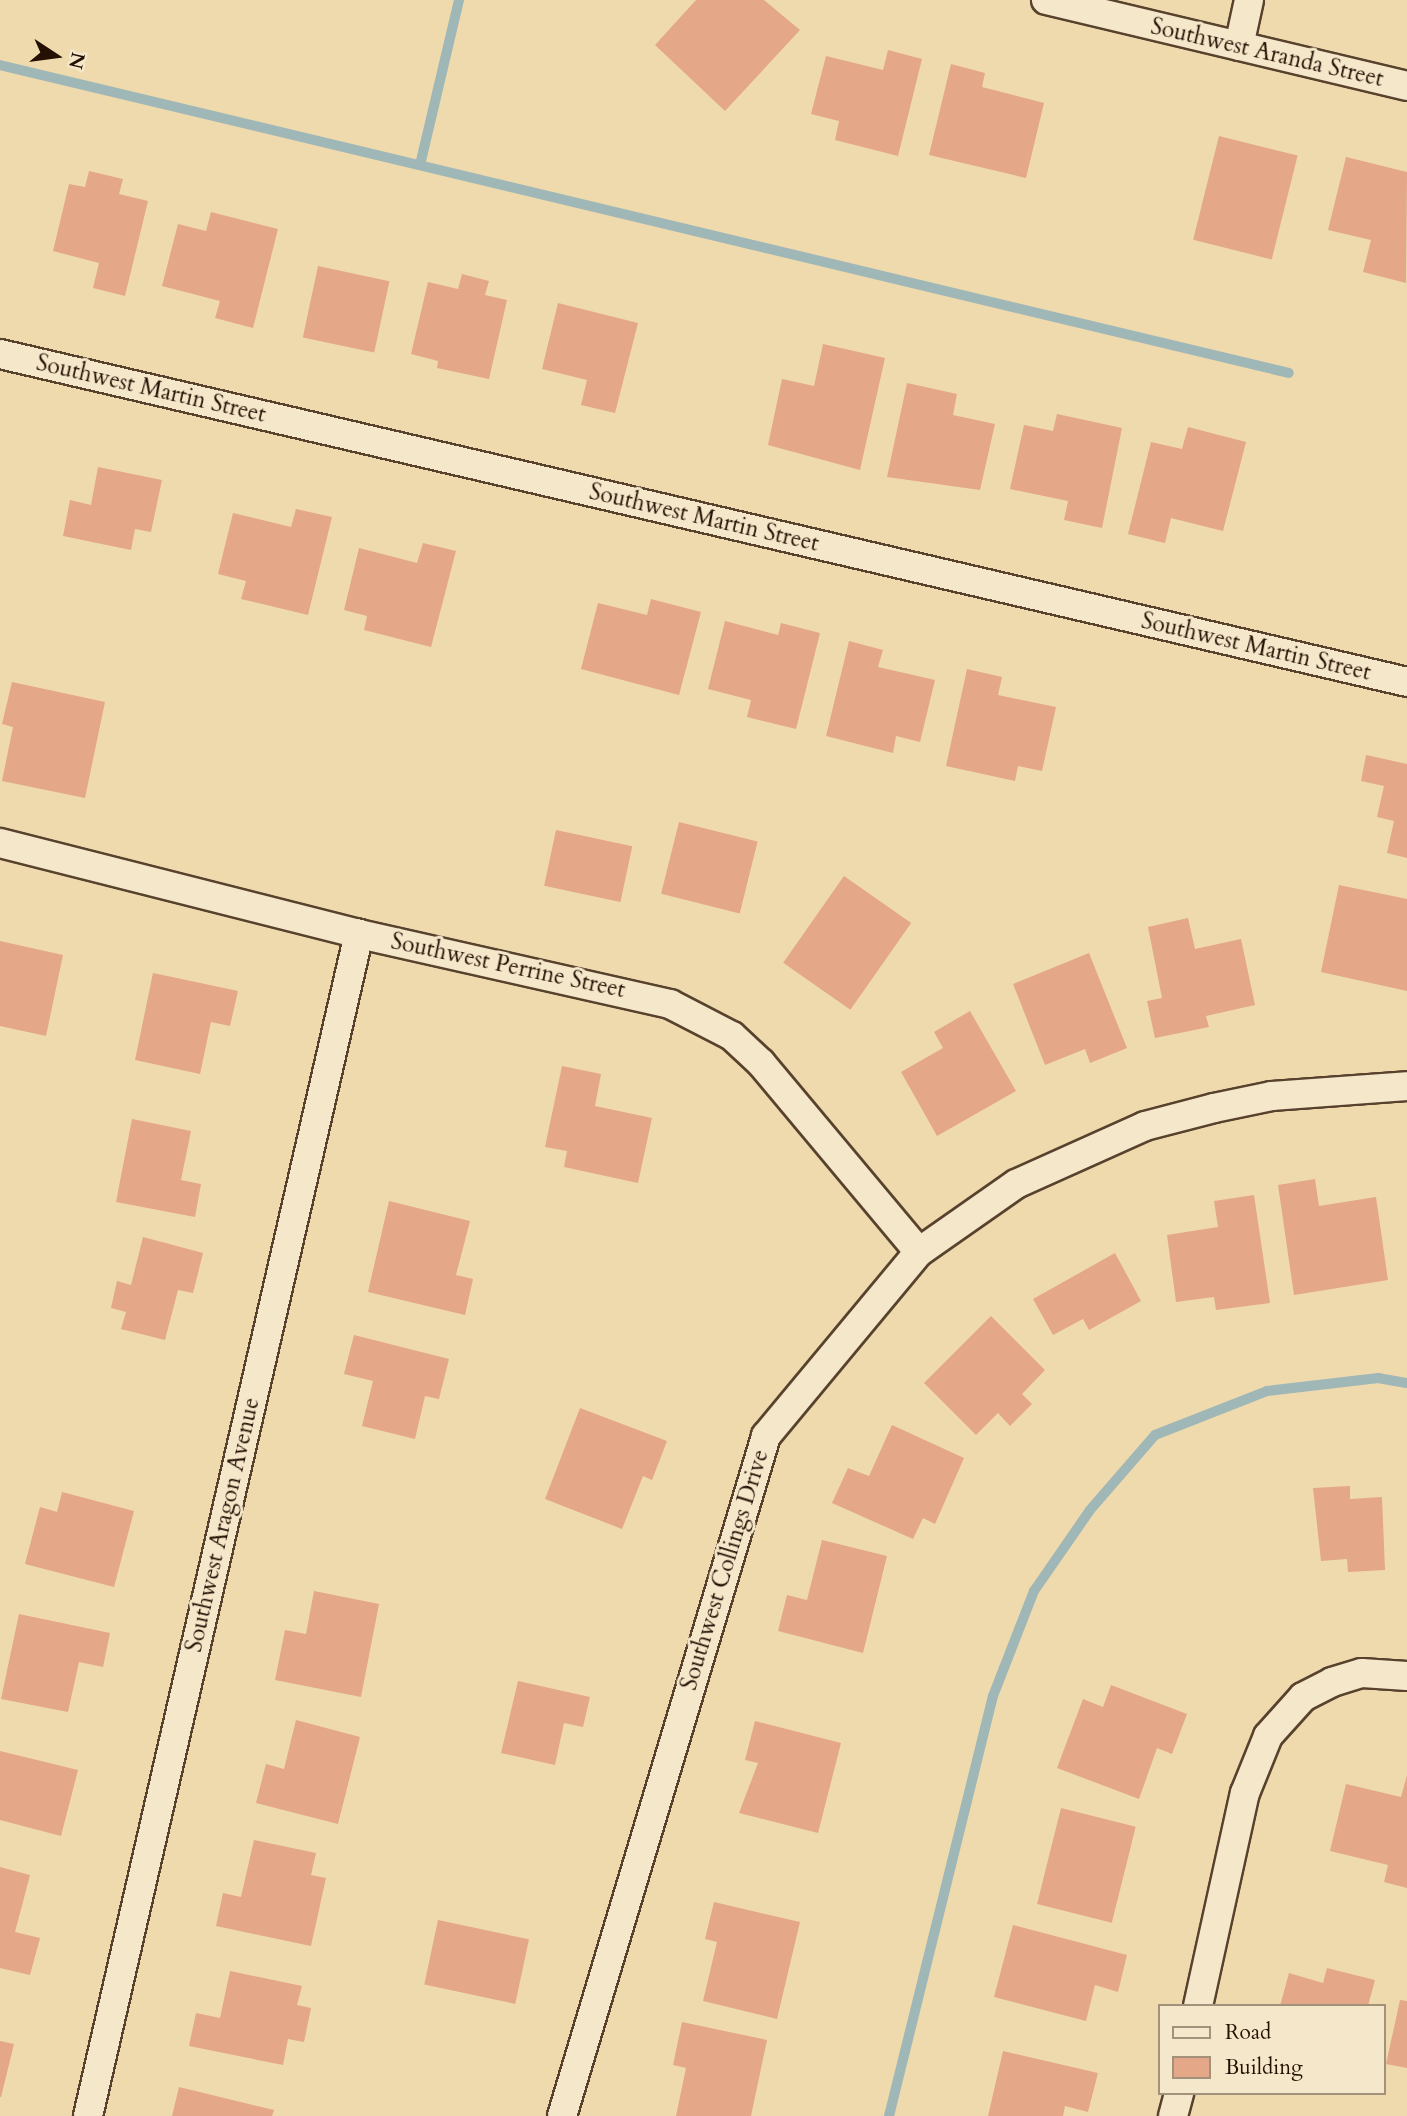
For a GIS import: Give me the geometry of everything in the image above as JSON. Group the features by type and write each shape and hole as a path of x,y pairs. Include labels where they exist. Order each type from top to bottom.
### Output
{"street":[{"name":"Southwest Aranda Street","path":"1046,0 1407,86"},
{"path":"1239,46 1250,0"},
{"name":"Southwest Martin Street","path":"0,354 1407,682"},
{"name":"Southwest Perrine Street","path":"0,843 359,934 602,985 706,1020 761,1063 919,1252"},
{"name":"Southwest Aragon Avenue","path":"88,2116 359,934"},
{"name":"Southwest Collings Drive","path":"562,2116 766,1436 919,1252 1016,1184 1145,1126 1272,1096 1407,1086"},
{"path":"1198,2004 1245,1793 1268,1736 1303,1697 1332,1682 1362,1673 1407,1676"}],"building":[{"path":"696,0 764,0 800,30 725,111 655,45"},
{"path":"888,50 922,59 898,156 835,140 839,121 811,114 826,56 883,70"},
{"path":"951,64 985,73 982,87 1044,103 1026,178 929,155"},
{"path":"1219,136 1298,156 1272,259 1193,240"},
{"path":"1346,157 1407,172 1406,283 1363,272 1371,240 1328,230"},
{"path":"89,171 123,179 119,194 148,201 125,296 93,288 99,263 53,251 69,184 85,187"},
{"path":"211,212 278,229 253,328 215,318 220,301 162,286 178,224 206,231"},
{"path":"318,266 389,281 374,353 303,337"},
{"path":"462,274 489,281 485,295 507,300 489,379 437,368 438,361 411,354 428,282 458,289"},
{"path":"558,303 638,323 615,413 581,405 587,380 542,369"},
{"path":"823,344 885,358 860,470 768,445 782,379 814,386"},
{"path":"907,383 957,394 953,415 995,424 980,490 887,477"},
{"path":"1057,414 1122,428 1102,528 1064,520 1068,501 1010,489 1024,425 1053,431"},
{"path":"1188,427 1246,442 1223,531 1171,518 1165,543 1128,534 1151,442 1182,449"},
{"path":"98,467 162,480 151,532 135,529 131,550 63,536 70,500 91,505"},
{"path":"296,509 332,517 308,615 241,599 246,581 218,574 233,513 291,527"},
{"path":"423,543 456,551 431,647 364,630 367,616 344,610 359,548 417,563"},
{"path":"651,599 701,612 679,695 581,669 598,603 647,615"},
{"path":"725,621 778,635 781,623 820,633 796,729 747,717 751,700 708,689"},
{"path":"849,641 883,650 878,667 935,680 920,742 896,736 893,753 826,736"},
{"path":"967,669 1002,677 998,695 1056,707 1042,771 1018,766 1015,781 946,766"},
{"path":"12,682 105,702 85,798 2,781 13,727 2,724"},
{"path":"1366,755 1407,764 1407,858 1387,853 1394,821 1377,817 1384,786 1361,781"},
{"path":"679,822 758,842 740,913 661,894"},
{"path":"556,830 632,846 620,902 544,886"},
{"path":"844,876 911,923 850,1010 783,963"},
{"path":"1339,885 1407,899 1407,991 1321,972"},
{"path":"1188,918 1195,949 1241,939 1255,1005 1206,1016 1209,1027 1155,1038 1147,1001 1162,998 1148,927"},
{"path":"0,941 63,955 46,1036 0,1026"},
{"path":"1089,953 1127,1048 1090,1063 1085,1049 1045,1065 1013,984"},
{"path":"153,973 238,991 230,1026 211,1022 200,1074 135,1060"},
{"path":"970,1011 1016,1091 937,1136 901,1072 943,1048 934,1032"},
{"path":"562,1066 601,1074 595,1106 652,1118 638,1183 564,1167 567,1151 545,1147"},
{"path":"132,1119 191,1131 181,1180 201,1184 195,1217 116,1202"},
{"path":"1315,1179 1319,1206 1376,1197 1388,1280 1294,1295 1278,1185"},
{"path":"1254,1195 1270,1303 1216,1310 1214,1297 1176,1302 1167,1235 1218,1227 1214,1201"},
{"path":"389,1201 470,1221 456,1275 473,1279 465,1315 368,1292"},
{"path":"143,1237 203,1253 193,1293 178,1290 165,1340 121,1329 126,1312 111,1308 117,1281 131,1285"},
{"path":"1115,1253 1141,1301 1089,1330 1083,1319 1053,1335 1033,1299"},
{"path":"991,1316 1045,1370 1022,1394 1032,1404 1010,1426 998,1413 976,1435 924,1383"},
{"path":"354,1335 449,1359 439,1399 425,1396 415,1439 362,1426 373,1381 344,1374"},
{"path":"580,1408 667,1441 652,1480 643,1476 622,1529 545,1499"},
{"path":"892,1425 964,1458 935,1524 923,1518 913,1539 832,1503 848,1468 869,1476"},
{"path":"1350,1486 1350,1499 1382,1497 1385,1570 1348,1572 1347,1559 1321,1561 1313,1488"},
{"path":"62,1492 134,1511 114,1587 25,1564 40,1507 57,1512"},
{"path":"822,1540 887,1556 863,1653 778,1631 787,1595 807,1600"},
{"path":"314,1591 379,1604 361,1697 275,1680 285,1630 306,1634"},
{"path":"19,1614 110,1633 103,1667 79,1662 68,1712 1,1699"},
{"path":"518,1681 590,1697 583,1727 564,1723 555,1765 501,1753"},
{"path":"1111,1685 1187,1714 1172,1754 1157,1748 1139,1799 1057,1768 1083,1699 1103,1707"},
{"path":"296,1720 360,1737 338,1824 256,1803 266,1764 284,1769"},
{"path":"755,1721 841,1743 818,1833 739,1813 758,1763 745,1760"},
{"path":"0,1751 78,1770 61,1836 0,1820"},
{"path":"1407,1775 1407,1888 1384,1882 1388,1865 1330,1851 1346,1784 1401,1797"},
{"path":"1061,1808 1136,1827 1112,1923 1037,1904"},
{"path":"254,1840 316,1853 311,1875 326,1878 311,1946 216,1926 223,1893 241,1897"},
{"path":"0,1867 30,1875 15,1932 40,1938 30,1975 0,1968"},
{"path":"714,1902 800,1922 777,2019 703,2001 717,1942 705,1939"},
{"path":"438,1920 529,1939 515,2004 424,1985"},
{"path":"1013,1925 1127,1955 1118,1992 1095,1985 1086,2021 994,1997"},
{"path":"1327,1968 1375,1980 1369,2004 1281,2004 1289,1973 1323,1983"},
{"path":"230,1971 302,1986 297,2005 311,2008 304,2042 288,2039 283,2065 189,2046 196,2013 220,2018"},
{"path":"1400,2000 1407,2001 1407,2068 1386,2064"},
{"path":"682,2022 767,2040 751,2116 676,2116 686,2068 673,2065"},
{"path":"0,2041 14,2044 1,2097 0,2097"},
{"path":"1003,2051 1098,2073 1088,2112 1065,2106 1063,2116 988,2116"},
{"path":"179,2087 274,2110 272,2116 172,2116"}],"waterway":[{"path":"420,165 459,0"},
{"path":"0,65 1289,373"},
{"path":"889,2116 993,1696 1034,1591 1090,1510 1155,1435 1267,1391 1378,1378 1407,1383"}]}
